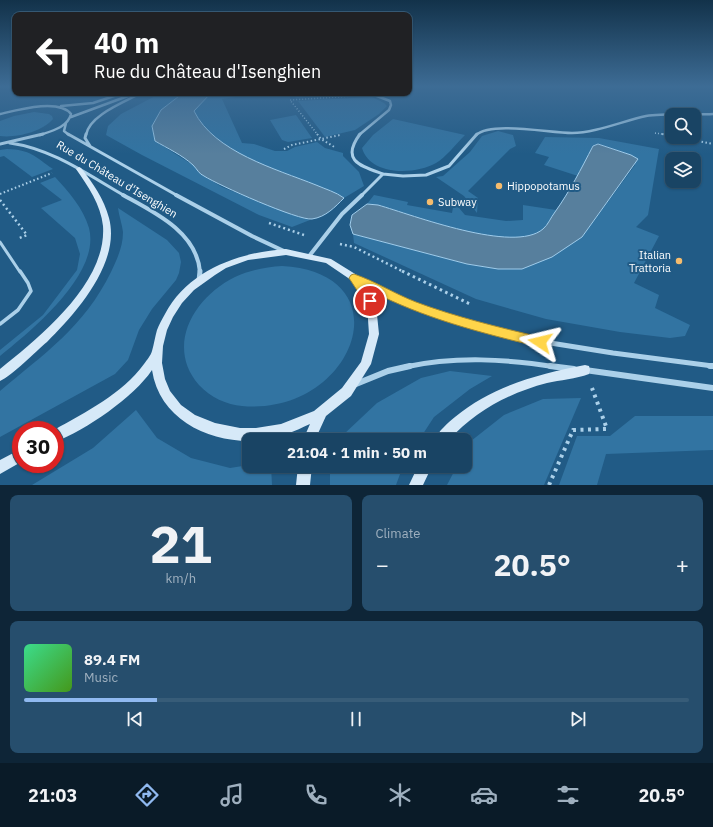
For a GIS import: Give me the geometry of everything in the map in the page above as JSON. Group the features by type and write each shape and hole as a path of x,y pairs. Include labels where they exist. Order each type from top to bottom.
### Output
{"street":[{"path":"0,114 21,109"},
{"path":"65,109 69,110 71,117"},
{"path":"1,144 37,137 66,123 71,117 94,109"},
{"name":"Rue du Château d'Isenghien","path":"92,148 87,143 85,138 87,127 90,123 113,109"},
{"path":"390,109 358,136 351,146 351,155 358,164 383,174 403,176 426,175 448,166 481,131 498,128 573,133 614,125 648,116 713,114"},
{"name":"Rue du Château d'Isenghien","path":"66,123 64,131 66,134 252,236 286,252"},
{"name":"Rue du Château d'Isenghien","path":"10,143 37,147 79,169 156,214 189,241 198,258 201,270 199,281"},
{"path":"0,376 33,349 71,309 83,294 100,263 107,238 105,216 94,192 79,169"},
{"path":"310,255 342,214 383,174"},
{"name":"Rue du Château d'Isenghien","path":"354,278 370,301 374,315 375,330 371,352 364,368 353,385 333,405 321,413 291,427 264,433 243,435 213,429 199,424 177,409 169,399 159,377 156,355 160,333 170,313 183,296 199,281 217,269 236,261 266,253 286,252 310,255 334,264 354,278 413,306 462,323 513,337 621,354 713,366"},
{"path":"64,431 106,405 120,394 146,370 156,355"},
{"name":"Rue du Château d'Isenghien","path":"353,385 396,368 432,361 458,358 494,358 713,388"},
{"path":"446,433 464,416 499,395 537,380 585,370"},
{"path":"312,433 321,413"},
{"path":"0,467 12,460"},
{"path":"303,485 304,473"},
{"path":"416,485 422,473"}],"lane":[{"path":"0,324 11,318 16,313 26,302 31,291 28,283 1,244"}],"path":[{"path":"296,109 320,140 337,148"},
{"path":"284,149 292,144 346,134"},
{"path":"701,142 713,144"},
{"path":"0,200 27,235 1,244"},
{"path":"293,232 354,247 477,307"},
{"path":"549,485 572,430 607,429 585,370"}],"shaded area":[{"path":"131,109 163,109 152,125 155,141 193,165 202,175 222,187 293,215 310,220 292,227 259,215 106,135 108,126 121,114"},
{"path":"163,109 196,109 194,111 203,125 216,138 231,148 265,165 338,194 344,198 330,211 322,216 312,219 276,209 225,187 202,175 184,158 155,141 152,126"},
{"path":"196,109 226,109 242,143 254,144 275,151 287,151 295,147 317,142 325,148 343,153 343,156 359,172 364,186 344,198 338,194 266,165 231,148 216,138 203,125 194,111"},
{"path":"304,109 384,109 355,130 325,137"},
{"path":"34,112 49,114 53,119 48,124 36,131 21,135 0,136 0,121 14,116"},
{"path":"296,115 312,138 288,142 282,140 270,120"},
{"path":"393,119 465,135 443,158 427,167 405,171 383,168 374,164 367,157 362,148 373,135"},
{"path":"498,131 513,135 516,146 510,149 468,191 478,198 477,213 464,196 436,177 443,176 470,152 482,136"},
{"path":"545,137 599,138 659,149 648,215 636,227 659,236 634,283 659,295 655,308 690,325 685,336 670,338 620,332 546,319 476,299 354,243 353,234 467,264 498,269 582,237 635,165 631,155 598,144 593,146 578,176 544,165 549,157 535,153"},
{"path":"598,144 631,155 638,159 582,237 552,257 522,269 498,269 467,264 353,234 350,225 352,215 367,204 378,205 438,224 487,235 510,237 529,236 543,229 546,225 570,188 593,146"},
{"path":"7,149 32,154 53,169 32,177 4,156 0,157 0,150"},
{"path":"55,177 79,207 89,228 90,246 85,264 75,282 61,300 29,332 0,356 0,350 43,315 77,270 80,254 75,238 41,208 62,200 40,183"},
{"path":"374,195 408,202 407,205 452,213 454,202 465,215 506,221 523,220 523,205 556,210 541,231 534,235 519,238 500,237 457,229 378,205 367,204"},
{"path":"118,208 167,240 179,253 181,262 176,280 152,309 139,330 128,360 115,374 29,421 12,421 12,430 0,437 0,391 62,338 89,308 111,272 122,243 123,229"},
{"path":"282,266 321,274 344,292 354,316 351,342 337,368 313,389 281,403 242,406 219,400 199,385 189,370 185,354 185,339 189,324 207,297 220,286 246,272"},
{"path":"450,371 492,376 470,389 434,417 424,433 345,433 377,403 421,378"},
{"path":"581,398 544,485 447,485 453,473 472,473 472,440 504,415 543,399"},
{"path":"136,410 157,438 191,458 230,468 242,466 242,473 271,473 272,485 32,485 52,473 64,473 64,466 93,448"},
{"path":"635,416 713,416 713,450 606,454 597,485 559,485 577,436 610,436"},
{"path":"330,473 400,473 396,485 330,485"}],"place":[{"name":"Hippopotamus","path":"499,186"},
{"name":"Subway","path":"430,202"},
{"name":"Italian Trattoria","path":"679,261"}],"route":[{"path":"370,301 366,293 354,278 393,298 433,313 513,337 540,342"}]}
